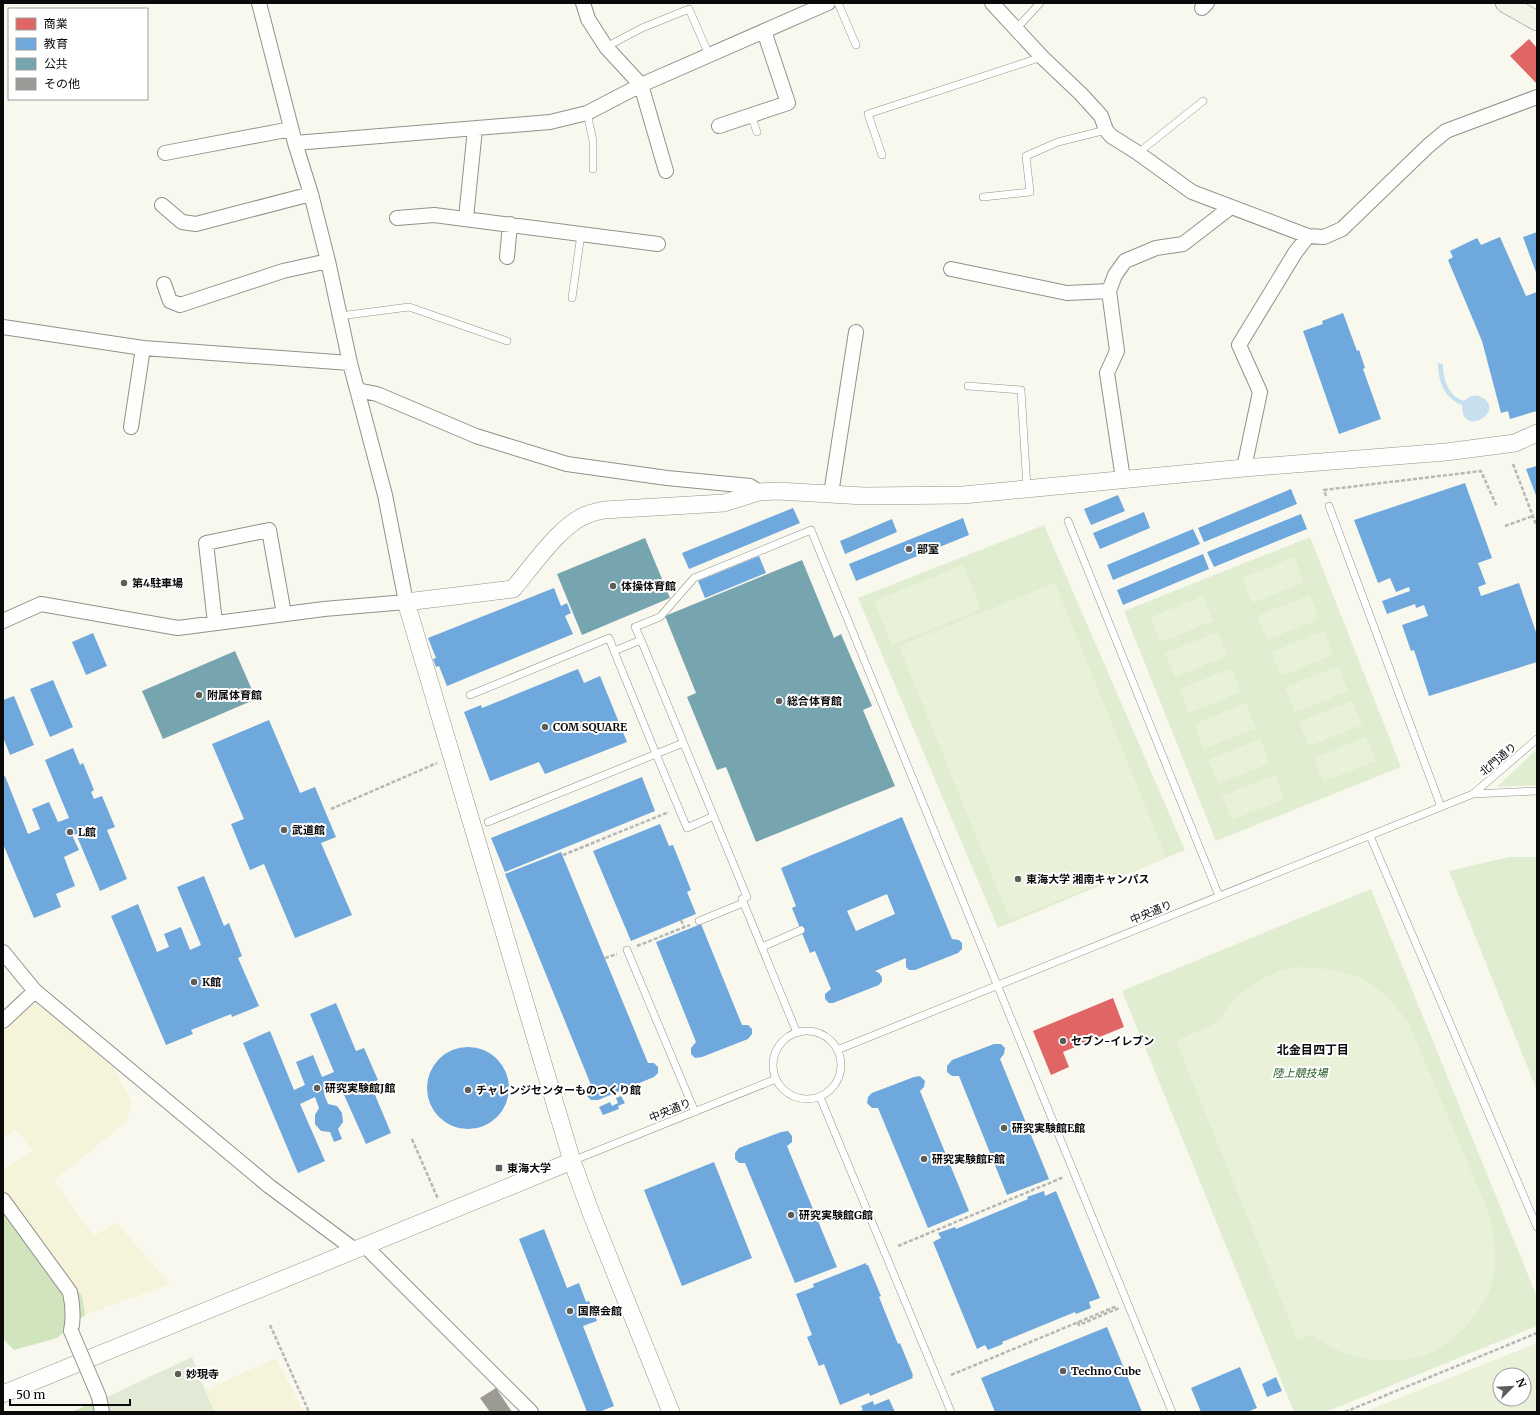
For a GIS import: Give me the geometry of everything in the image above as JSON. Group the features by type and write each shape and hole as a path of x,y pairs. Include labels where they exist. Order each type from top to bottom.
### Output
{"main road":[{"path":"1506,3 1537,21"}],"street":[{"path":"260,3 291,129 311,194 328,261 350,363 385,495 406,602 572,1161 605,1248 671,1412"},
{"path":"583,3 588,19 606,47 641,85 666,171"},
{"path":"295,143 550,122 586,113 641,85 828,3"},
{"path":"992,3 1017,28 1042,57 1081,94 1101,116 1110,136 1138,153 1192,192 1308,236 1324,237 1342,229 1428,146 1446,131 1537,97"},
{"path":"718,126 788,103 764,31"},
{"path":"165,154 291,129"},
{"path":"466,218 475,129"},
{"path":"162,204 182,222 196,224 311,194"},
{"path":"1123,479 1107,373 1117,351 1109,291 1115,275 1125,261 1156,248 1183,244 1231,207"},
{"path":"397,218 434,215 466,218 658,244"},
{"path":"508,257 510,224"},
{"path":"1244,468 1260,392 1239,345 1295,253 1308,236"},
{"path":"164,284 170,301 180,305 283,271 328,261"},
{"path":"951,269 1067,293 1109,291"},
{"path":"3,326 143,348 350,363"},
{"path":"831,494 856,332"},
{"path":"132,427 143,348"},
{"path":"357,390 378,394 476,436 567,464 667,478 750,486 759,492"},
{"path":"3,621 41,604 178,628 324,609 406,602 513,589 561,532 576,520 588,514 604,510 724,503 759,492 778,491 864,496 963,495 1244,468 1446,452 1515,443 1537,434"},
{"path":"215,623 206,543 269,530 284,614"},
{"path":"3,952 35,991 269,1186 360,1248 531,1412"},
{"path":"3,1021 35,991"},
{"path":"3,1394 572,1161"},
{"path":"3,1200 70,1292 74,1308 74,1320 71,1331 99,1397 102,1412"}],"lane":[{"path":"838,3 856,44"},
{"path":"1017,28 1040,3"},
{"path":"606,47 642,28 689,9 709,55"},
{"path":"882,155 868,114 1042,57"},
{"path":"1138,153 1203,102"},
{"path":"586,113 593,141 593,169"},
{"path":"751,115 757,132"},
{"path":"983,197 1030,192 1026,156 1058,142 1106,130"},
{"path":"572,298 581,234"},
{"path":"340,316 409,307 507,341"},
{"path":"968,386 1021,390 1027,488"},
{"path":"1329,506 1440,807"},
{"path":"1068,520 1219,896"},
{"path":"797,1033 743,903 742,899 747,897 635,627 660,617 694,578 811,530 1172,1412"},
{"path":"470,695 609,638 686,828 714,816"},
{"path":"614,651 641,640"},
{"name":"北門通り","path":"1473,794 1537,739"},
{"path":"488,822 683,743"},
{"path":"1473,794 1537,791"},
{"name":"中央通り","path":"837,1050 1473,794"},
{"path":"1370,836 1537,1227"},
{"path":"699,921 743,903"},
{"path":"762,947 801,930"},
{"path":"627,950 695,1112"},
{"path":"805,1031 816,1032 827,1038 835,1046 840,1056 841,1068 838,1079 832,1089 820,1097 800,1099 790,1095 782,1088 776,1079 774,1063 778,1048 784,1040 797,1033 805,1031"},
{"name":"中央通り","path":"572,1161 776,1079"},
{"path":"820,1097 951,1412"}],"path":[{"path":"1513,464 1537,527"},
{"path":"1329,506 1324,490 1481,471 1497,507"},
{"path":"1505,526 1533,516"},
{"path":"331,809 452,757"},
{"path":"563,855 678,808"},
{"path":"681,920 684,927"},
{"path":"605,958 699,921"},
{"path":"679,929 680,933"},
{"path":"412,1139 444,1214"},
{"path":"898,1246 1074,1173"},
{"path":"951,1375 1120,1304 1122,1307 1079,1325 1078,1322"},
{"path":"270,1325 309,1412"},
{"path":"1345,1412 1537,1333"}],"green space":[{"path":"1044,525 1185,850 998,928 858,598"},
{"path":"1310,537 1401,767 1216,841 1124,611"},
{"path":"1294,557 1304,582 1252,603 1242,578"},
{"path":"963,565 981,609 892,645 874,601"},
{"path":"1055,583 1166,857 1010,920 899,646"},
{"path":"1310,595 1319,619 1267,640 1257,616"},
{"path":"1203,596 1213,621 1160,642 1151,617"},
{"path":"1324,631 1333,655 1281,676 1271,652"},
{"path":"1218,632 1227,656 1175,677 1165,653"},
{"path":"1338,666 1348,691 1295,712 1285,687"},
{"path":"1232,668 1241,692 1189,713 1179,689"},
{"path":"1352,701 1362,725 1309,746 1299,722"},
{"path":"1246,703 1256,728 1203,749 1194,724"},
{"path":"1366,737 1376,761 1323,782 1314,758"},
{"path":"1260,739 1270,763 1218,784 1208,760"},
{"path":"1537,749 1537,785 1497,787"},
{"path":"1275,775 1284,799 1232,820 1222,796"},
{"path":"1509,857 1537,857 1537,1091 1449,871"},
{"name":"陸上競技場","path":"1371,889 1537,1297 1537,1326 1326,1412 1294,1412 1122,991"},
{"name":"陸上競技場","path":"1300,967 1336,971 1350,974 1362,979 1384,995 1408,1022 1491,1218 1495,1248 1495,1264 1489,1293 1476,1314 1460,1332 1441,1347 1427,1354 1398,1360 1367,1359 1337,1350 1312,1334 1298,1341 1176,1041 1217,1023 1229,1006 1244,991 1260,980 1281,970"},
{"path":"37,1000 113,1067 132,1102 127,1121 54,1181 94,1236 116,1222 170,1284 85,1315 82,1296 3,1193 3,1170 32,1151 16,1129 3,1138 3,1030 11,1025"},
{"path":"13,1208 82,1296 85,1315 57,1338 14,1350 3,1339 3,1214 6,1215"},
{"path":"1537,1343 1537,1412 1364,1412"},
{"name":"妙現寺","path":"192,1357 214,1412 107,1412 107,1397"},
{"path":"276,1358 304,1412 214,1412 205,1390"},
{"path":"92,1403 96,1412 71,1412"}],"water":[{"path":"1438,363 1443,364 1445,381 1450,391 1459,399 1464,401 1472,396 1481,397 1488,403 1489,409 1487,414 1481,419 1475,421 1468,420 1464,415 1462,405 1451,398 1443,388 1439,376"}],"building: 商業":[{"path":"1529,39 1537,48 1537,84 1510,56"},
{"name":"セブン-イレブン","path":"1113,998 1124,1027 1063,1052 1069,1067 1051,1075 1033,1031"}],"building: 教育":[{"path":"1537,232 1537,275 1523,237"},
{"path":"1500,237 1526,296 1537,292 1537,411 1510,419 1508,411 1501,413 1482,341 1448,260 1453,257 1450,251 1477,238 1481,245"},
{"path":"1343,313 1357,351 1359,350 1365,368 1363,369 1381,419 1339,434 1303,331 1323,324 1322,321"},
{"path":"1537,466 1537,498 1526,469"},
{"path":"1465,483 1492,558 1478,563 1486,584 1478,587 1481,596 1519,583 1537,635 1537,662 1429,696 1414,650 1411,651 1402,625 1428,616 1424,605 1416,608 1415,604 1387,614 1382,601 1410,591 1409,587 1396,592 1390,578 1378,583 1354,520"},
{"path":"1291,489 1297,504 1204,542 1198,528"},
{"path":"1118,495 1125,511 1091,525 1084,509"},
{"path":"793,508 800,523 689,569 682,553"},
{"path":"1144,512 1150,528 1100,549 1093,533"},
{"path":"1301,514 1307,529 1214,567 1207,552"},
{"name":"部室","path":"963,518 969,535 856,581 849,564"},
{"name":"部室","path":"892,519 897,532 845,554 840,541"},
{"path":"1193,529 1200,544 1113,580 1107,565"},
{"path":"1203,554 1209,569 1123,605 1117,590"},
{"path":"759,556 766,573 705,598 698,581"},
{"path":"554,588 561,606 567,603 571,613 565,616 573,634 447,686 439,666 436,667 433,659 436,658 428,638"},
{"path":"93,633 107,666 86,675 72,642"},
{"name":"COM SQUARE","path":"578,669 584,683 600,676 627,742 545,774 539,762 490,781 464,712 481,705 482,708"},
{"path":"53,680 73,727 50,737 30,689"},
{"path":"14,696 34,745 10,755 3,737 3,700"},
{"name":"武道館","path":"269,720 300,793 315,787 336,837 321,843 352,915 295,938 264,864 250,870 231,824 244,819 212,744"},
{"name":"L館","path":"73,748 80,765 83,763 94,790 91,792 94,799 102,796 115,827 107,830 127,879 100,891 76,834 72,835 79,850 64,857 75,886 56,894 61,907 34,918 3,844 3,777 5,776 28,834 40,829 32,809 49,802 58,822 69,818 45,760"},
{"path":"642,777 655,811 505,872 491,838"},
{"path":"902,817 952,939 959,940 962,943 962,949 958,953 915,970 909,970 906,967 906,958 875,971 882,977 882,981 879,985 833,1003 829,1003 825,999 825,994 831,989 815,951 810,953 792,908 796,906 781,868","holes":["887,894 895,914 856,931 847,911"]},
{"path":"660,824 669,846 673,845 691,890 687,892 696,914 631,941 593,851"},
{"path":"561,852 648,1063 654,1063 658,1067 658,1073 654,1077 598,1100 591,1100 587,1096 587,1090 591,1085 505,874"},
{"name":"K館","path":"204,876 224,926 229,923 242,956 238,958 259,1006 232,1017 231,1014 191,1030 193,1034 166,1045 111,916 138,904 157,952 169,947 164,934 181,927 190,950 201,945 177,887"},
{"path":"701,924 742,1025 748,1025 752,1029 752,1034 748,1039 702,1057 695,1058 691,1054 691,1048 696,1042 656,942"},
{"name":"研究実験館J館","path":"336,1003 356,1051 364,1048 378,1080 370,1083 391,1133 366,1144 340,1086 324,1094 328,1104 337,1106 342,1113 343,1122 338,1129 342,1139 334,1142 330,1132 321,1131 315,1124 315,1115 319,1108 315,1097 300,1104 325,1161 298,1173 243,1043 270,1031 294,1090 305,1085 296,1062 313,1055 322,1077 334,1072 310,1014"},
{"name":"研究実験館E館","path":"994,1044 1001,1044 1005,1048 1004,1054 1000,1059 1049,1179 1007,1195 959,1076 952,1076 947,1072 947,1066 952,1060"},
{"name":"チャレンジセンターものつくり館","path":"468,1047 484,1050 497,1059 506,1072 509,1088 506,1104 497,1117 484,1126 468,1129 452,1126 439,1117 430,1104 427,1088 430,1072 439,1059 452,1050"},
{"name":"研究実験館F館","path":"920,1076 925,1081 924,1087 920,1091 969,1211 928,1228 878,1108 872,1108 867,1103 868,1097 872,1093"},
{"path":"621,1096 625,1103 618,1106 619,1109 603,1115 599,1107 610,1102 612,1106 618,1103 616,1098"},
{"name":"研究実験館G館","path":"788,1131 792,1136 792,1142 787,1146 837,1267 795,1283 745,1163 739,1163 735,1159 735,1153 739,1148 781,1132"},
{"path":"714,1162 752,1258 682,1286 644,1190"},
{"path":"1044,1191 1045,1196 1056,1191 1100,1298 1089,1302 1091,1308 1076,1314 1075,1312 1002,1342 1003,1344 988,1350 985,1345 977,1349 933,1242 941,1238 938,1233 955,1227 956,1229 1028,1199 1027,1197"},
{"name":"国際会館","path":"544,1229 567,1288 579,1283 586,1302 589,1301 597,1321 583,1326 614,1406 599,1412 587,1412 519,1239"},
{"path":"866,1263 881,1296 879,1297 898,1344 900,1343 913,1378 870,1396 869,1393 840,1405 824,1364 819,1366 807,1337 812,1335 796,1294 814,1287 813,1284"},
{"name":"Techno Cube","path":"1107,1327 1142,1412 995,1412 981,1378"},
{"path":"1240,1367 1257,1408 1247,1412 1201,1412 1191,1388"},
{"path":"1276,1377 1282,1391 1267,1397 1262,1384"},
{"path":"889,1399 895,1412 857,1412 863,1410 861,1406 873,1401 874,1405"}],"building: 公共":[{"name":"体操体育館","path":"645,538 670,598 582,635 557,574"},
{"name":"総合体育館","path":"802,560 834,638 841,634 872,706 863,710 895,786 756,842 726,767 717,770 687,697 696,693 665,616"},
{"name":"附属体育館","path":"235,651 256,699 163,739 142,691"}],"building: その他":[{"path":"496,1388 512,1412 490,1412 480,1398"}],"place":[{"name":"部室","path":"909,549"},
{"name":"第4駐車場","path":"124,583"},
{"name":"体操体育館","path":"613,586"},
{"name":"附属体育館","path":"199,695"},
{"name":"総合体育館","path":"779,701"},
{"name":"COM SQUARE","path":"545,727"},
{"name":"武道館","path":"284,830"},
{"name":"L館","path":"70,832"},
{"name":"東海大学 湘南キャンパス","path":"1018,879"},
{"name":"K館","path":"194,982"},
{"name":"セブン-イレブン","path":"1063,1041"},
{"name":"研究実験館J館","path":"317,1088"},
{"name":"チャレンジセンターものつくり館","path":"468,1090"},
{"name":"研究実験館E館","path":"1004,1128"},
{"name":"研究実験館F館","path":"924,1159"},
{"name":"東海大学","path":"499,1168"},
{"name":"研究実験館G館","path":"791,1215"},
{"name":"国際会館","path":"570,1311"},
{"name":"Techno Cube","path":"1063,1371"},
{"name":"妙現寺","path":"178,1374"}],"district":[{"name":"北金目四丁目","path":"1313,1049"}]}
